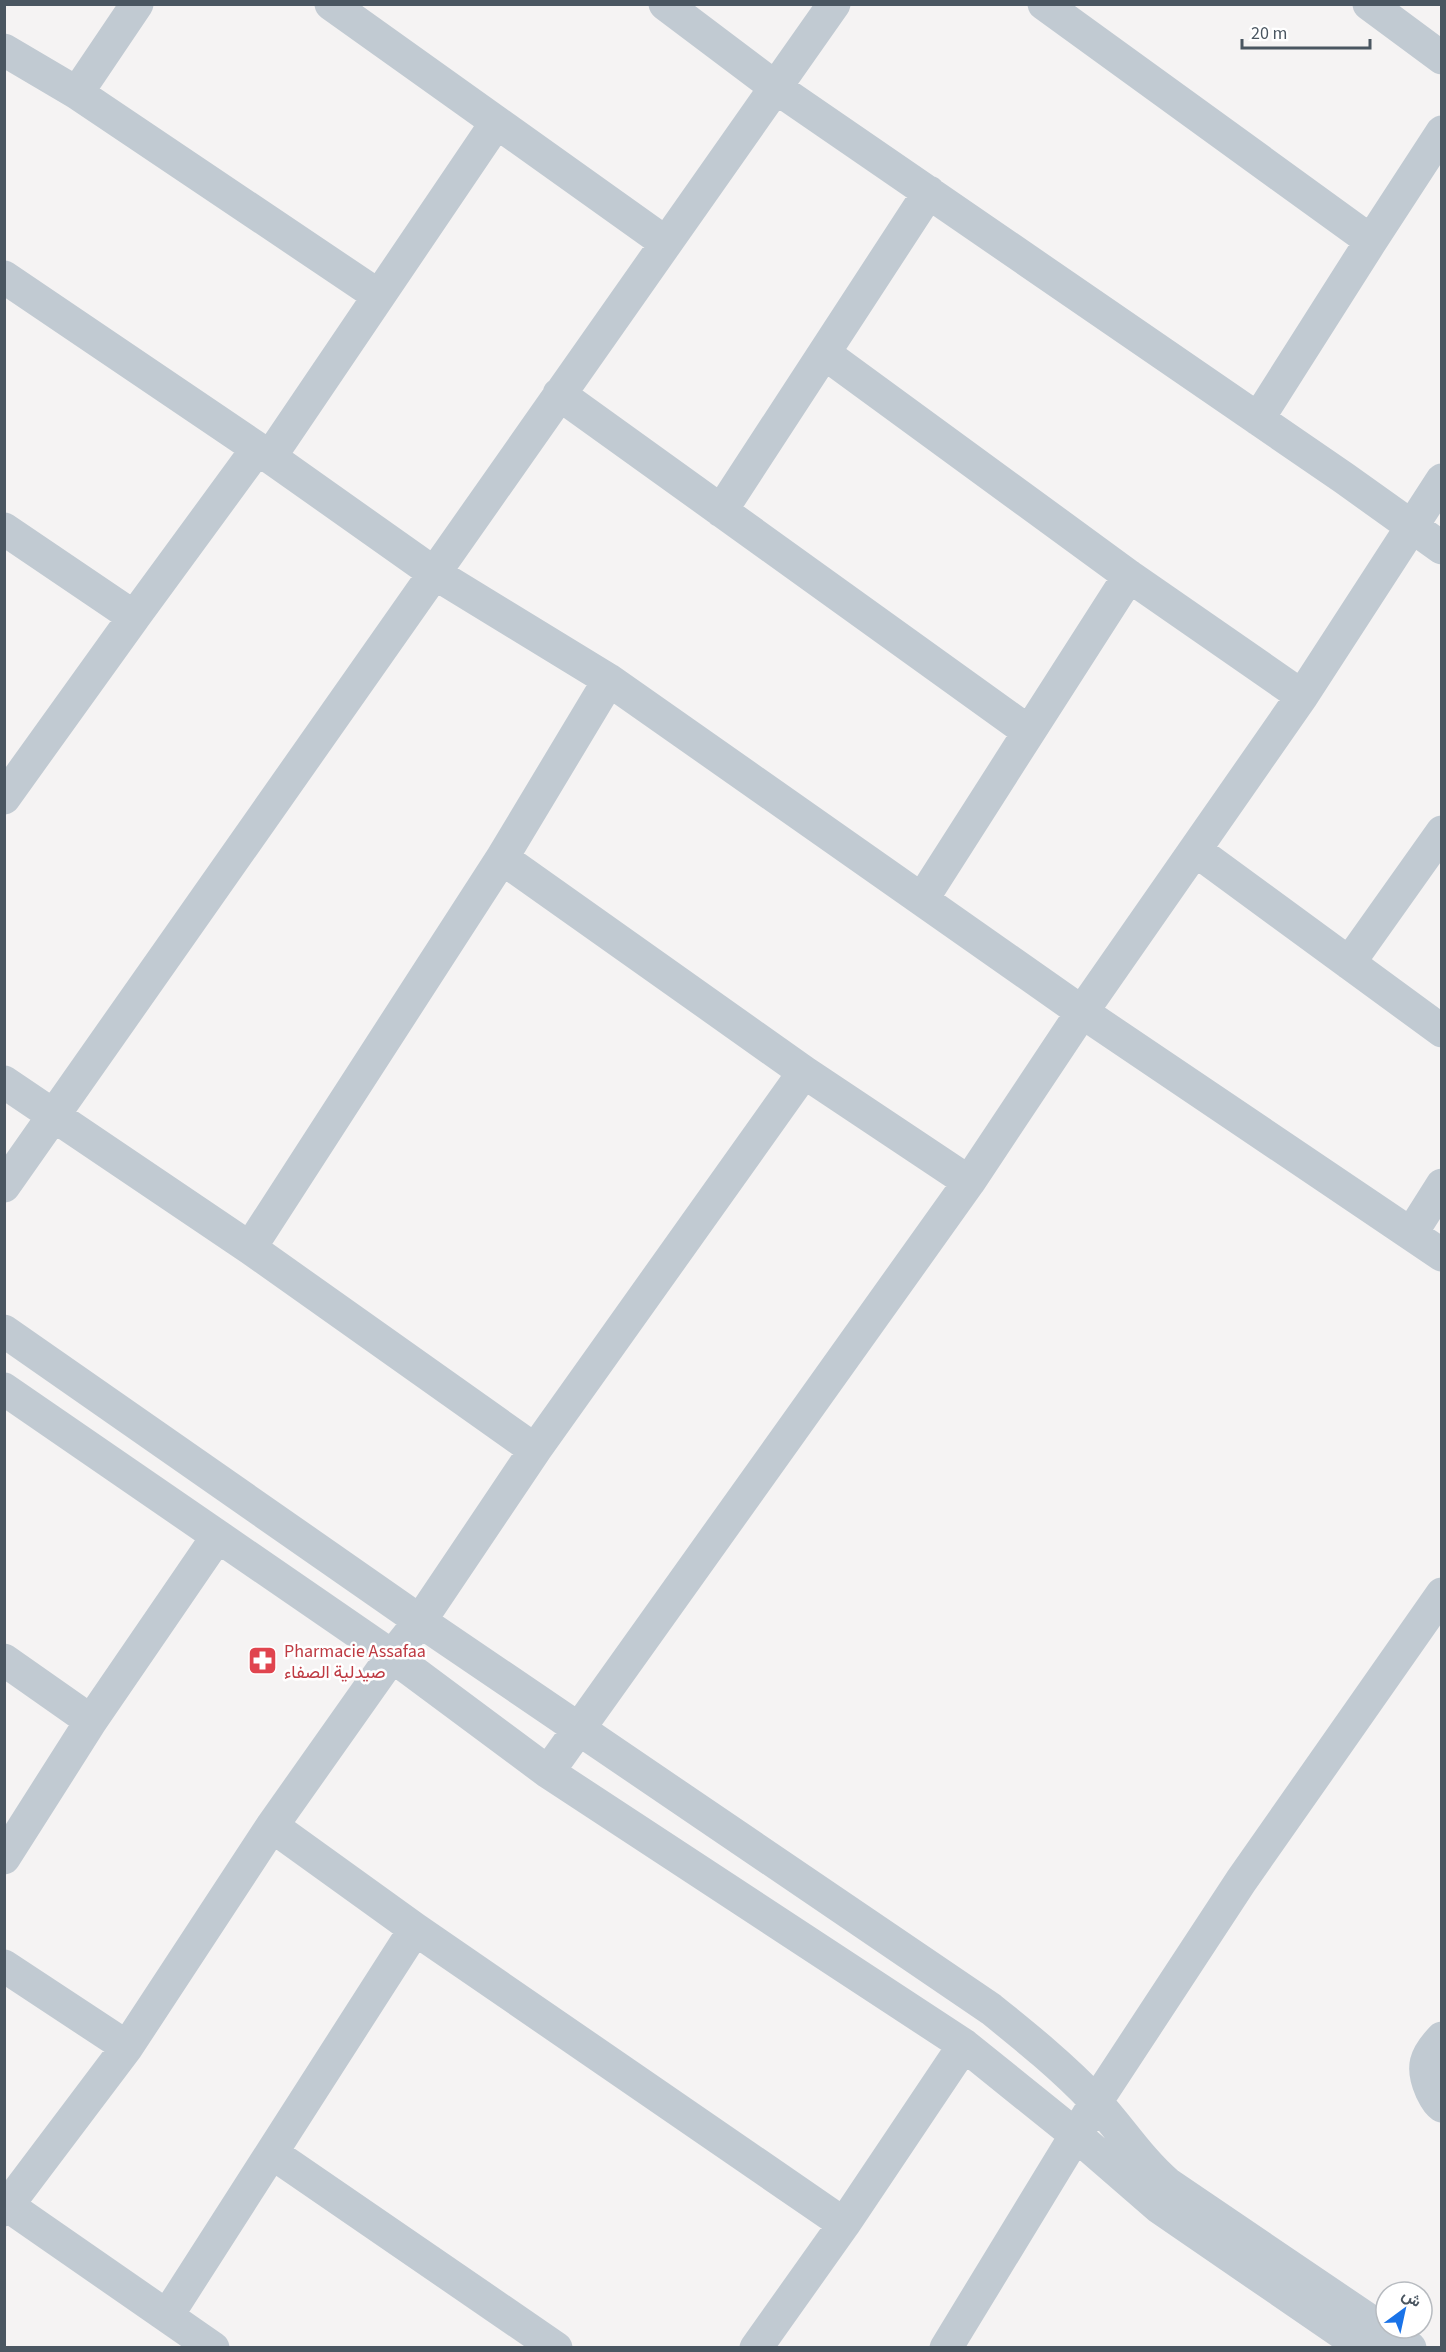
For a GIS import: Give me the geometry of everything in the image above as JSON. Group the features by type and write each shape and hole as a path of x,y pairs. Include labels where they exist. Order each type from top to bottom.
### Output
{"street":[{"path":"77,93 137,4"},
{"path":"331,4 666,243"},
{"path":"664,4 775,87 1442,548"},
{"path":"4,1186 834,4"},
{"path":"1369,4 1442,58"},
{"path":"1060,9 1371,241"},
{"path":"4,50 77,93 379,296"},
{"path":"4,798 134,616 263,453 379,296 496,123"},
{"path":"1258,419 1442,132"},
{"path":"721,511 928,192"},
{"path":"4,277 435,573 609,680 923,898 1082,1012 1442,1255"},
{"path":"824,353 1129,576 1302,696"},
{"path":"559,394 1029,732"},
{"path":"548,1772 969,1182 1082,1012 1302,696 1442,480"},
{"path":"4,529 134,616"},
{"path":"923,898 1129,576"},
{"path":"250,1248 502,858 609,680"},
{"path":"1349,963 1442,832"},
{"path":"1195,850 1442,1031"},
{"path":"502,858 804,1072 969,1182"},
{"path":"213,2348 6,2206 127,2047 272,1826 392,1656 420,1621 535,1450 804,1072"},
{"path":"4,1082 250,1248 535,1450"},
{"path":"1411,1234 1442,1185"},
{"path":"4,1331 578,1730 991,2009 1035,2044 1096,2102 1153,2172 1180,2194 1410,2348"},
{"path":"4,1389 392,1656 548,1772 964,2044 1077,2136 1160,2208 1364,2348"},
{"path":"4,1858 91,1721 217,1537"},
{"path":"946,2348 1096,2102 1240,1881 1440,1599"},
{"path":"4,1660 91,1721"},
{"path":"272,1826 415,1929 844,2224"},
{"path":"167,2316 415,1929"},
{"path":"4,1966 127,2047"},
{"path":"1440,2035 1426,2059 1425,2077 1437,2103 1442,2106"},
{"path":"756,2348 844,2224 964,2044"},
{"path":"272,2153 556,2348"}],"place":[{"name":"Pharmacie Assafaa صيدلية الصفاء","path":"263,1661"}]}
